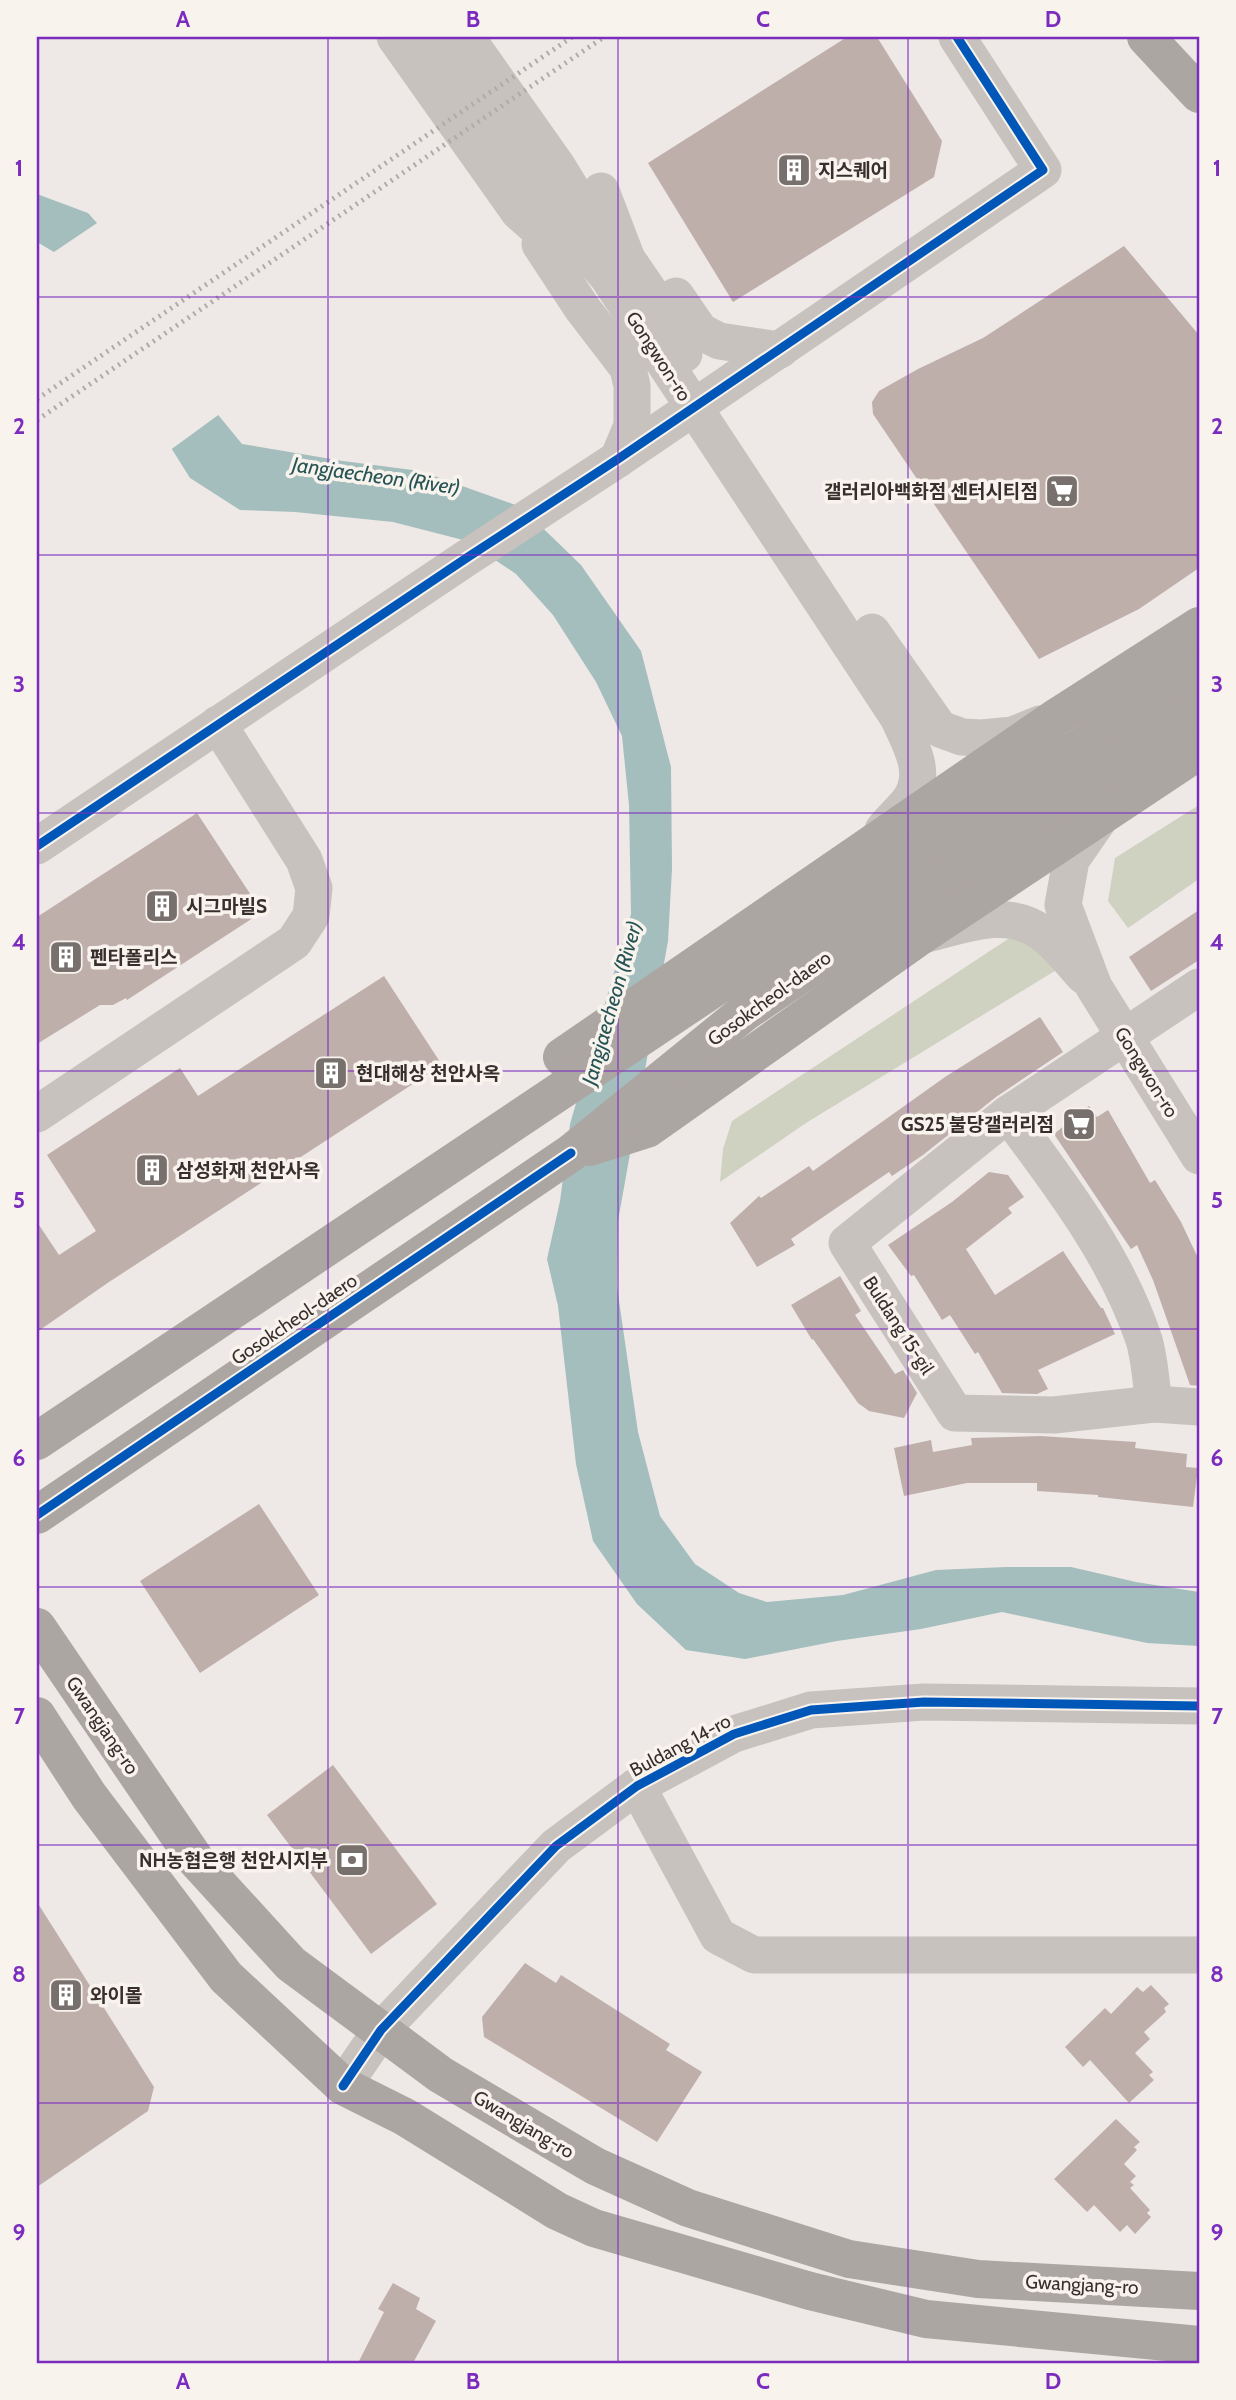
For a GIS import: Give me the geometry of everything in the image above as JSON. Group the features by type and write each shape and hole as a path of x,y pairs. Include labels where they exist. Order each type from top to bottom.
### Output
{"main road":[{"path":"1146,37 1199,94"},
{"path":"560,1075 765,918 1057,717 1199,626"},
{"name":"Gosokcheol-daero","path":"37,1441 500,1131 560,1075 753,962 1199,670"},
{"name":"Gosokcheol-daero","path":"37,1515 571,1153 745,1012 1199,708"},
{"path":"571,1153 648,1129 919,937 1199,751"},
{"name":"Gwangjang-ro","path":"37,1627 195,1859 291,1964 441,2075 595,2166 688,2208 849,2259 978,2278 1199,2291"},
{"path":"37,1716 89,1796 226,1977 342,2086 405,2117 557,2211 594,2228 810,2291 926,2319 1199,2345"}],"street":[{"path":"395,37 519,212 582,308 628,368 632,386 632,426 618,459"},
{"name":"Gongwon-ro","path":"432,37 571,233 671,354 906,705"},
{"name":"Gongwon-ro","path":"466,37 557,166 671,346 671,354"},
{"path":"496,37 700,331 719,341 780,350"},
{"path":"37,846 703,402 1043,170 957,37"},
{"path":"519,212 572,258 620,317 671,354 681,338 627,259 599,185"},
{"path":"906,705 940,729 962,737 982,738 1013,734 1057,717"},
{"path":"869,846 909,800 916,787 918,761 906,705"},
{"path":"37,1114 294,942 310,916 314,888 304,860 218,724"},
{"path":"1094,987 1063,905 1071,860 1102,815"},
{"path":"919,937 988,919 1009,918 1041,932 1094,987"},
{"name":"Gongwon-ro","path":"1094,987 1199,1156"},
{"name":"Buldang 15-gil","path":"1199,987 1008,1114 847,1243 955,1413 1054,1415 1154,1404 1199,1407"},
{"path":"1008,1114 1085,1221 1124,1288 1145,1343 1154,1404"},
{"name":"Buldang 14-ro","path":"342,2086 381,2030 556,1846 637,1786 734,1734 811,1710 924,1702 1199,1706"},
{"path":"637,1786 718,1936 754,1955 1199,1955"}],"green space":[{"path":"1199,805 1199,879 1128,928 1108,901 1115,858"},
{"path":"1008,939 1022,939 1058,969 806,1123 720,1182 723,1149 732,1121"}],"water":[{"name":"Jangjaecheon (River)","path":"37,194 88,213 130,260 210,405 242,444 420,471 521,507 581,565 641,651 671,767 672,869 668,941 618,1221 617,1287 638,1432 660,1516 695,1564 739,1593 767,1602 843,1595 936,1570 1071,1567 1136,1582 1199,1592 1199,1646 1147,1643 1002,1612 921,1629 837,1641 745,1659 686,1650 637,1604 593,1541 576,1464 558,1306 547,1259 560,1201 570,1124 631,914 629,805 622,736 596,682 553,615 516,574 467,541 393,522 295,512 240,510 190,478 163,435 88,293 59,255 37,242"}],"pier":[{"path":"100,221 133,258 221,413 169,451 85,295 57,257 51,254"}],"building":[{"name":"지스퀘어","path":"847,37 877,37 942,141 934,177 733,302 648,163"},
{"name":"갤러리아백화점 센터시티점","path":"1124,246 1199,335 1199,568 1139,609 1039,659 873,414 872,402 879,391 983,338"},
{"name":"시그마빌S","path":"197,813 262,912 127,1000 126,998 113,1005 100,1005 37,1044 37,917"},
{"path":"1199,910 1199,960 1151,991 1129,957"},
{"path":"384,976 442,1065 109,1282 37,1332 37,1222 59,1255 96,1231 47,1155 180,1068 198,1096"},
{"path":"1040,1017 1063,1052 996,1097 923,1155 892,1176 889,1172 791,1239 795,1245 757,1267 730,1223 759,1196 761,1198 809,1166 813,1171 945,1077"},
{"path":"1089,1106 1097,1117 1108,1110 1150,1183 1155,1180 1181,1222 1199,1260 1199,1386 1190,1385 1153,1280 1137,1245 1131,1249 1054,1134"},
{"path":"989,1172 1008,1175 1024,1197 1008,1208 1012,1213 966,1249 995,1295 1063,1251 1103,1308 1115,1334 1038,1370 1048,1389 1037,1394 1002,1393 978,1352 975,1354 950,1315 942,1320 914,1275 911,1276 888,1245 952,1202"},
{"path":"840,1276 861,1311 855,1315 895,1374 903,1370 917,1393 904,1418 869,1411 858,1403 812,1340 791,1305"},
{"path":"1040,1436 1136,1442 1135,1448 1187,1454 1186,1467 1198,1468 1193,1507 1098,1495 1037,1491 1037,1483 967,1483 904,1496 894,1448 931,1440 933,1452 972,1445 971,1438"},
{"path":"259,1504 319,1595 200,1673 140,1581"},
{"name":"NH농협은행 천안시지부","path":"333,1765 437,1904 371,1954 267,1815"},
{"name":"와이몰","path":"37,1902 154,2087 148,2111 37,2187"},
{"path":"525,1963 556,1983 561,1975 670,2044 666,2050 702,2072 657,2142 484,2037 482,2017"},
{"path":"1151,1985 1169,2004 1164,2008 1166,2012 1144,2032 1150,2039 1135,2053 1153,2072 1149,2075 1154,2080 1129,2103 1090,2060 1083,2067 1065,2047 1105,2008 1111,2014 1137,1987 1143,1992"},
{"path":"1116,2119 1140,2142 1134,2147 1137,2150 1124,2164 1136,2176 1130,2182 1134,2185 1130,2188 1150,2210 1147,2213 1151,2217 1135,2234 1127,2225 1120,2232 1094,2205 1087,2212 1054,2179"},
{"path":"393,2283 420,2298 416,2309 436,2321 413,2363 358,2363 384,2312 378,2309"}],"railway":[{"path":"37,399 572,37"},
{"path":"37,420 604,37"}],"cycle path":[{"path":"37,846 618,459 1043,170 957,37"},
{"path":"37,1515 571,1153"},
{"path":"343,2086 381,2030 556,1846 637,1786 734,1734 811,1710 924,1702 1199,1706"}],"place":[{"name":"지스퀘어","path":"794,170"},
{"name":"갤러리아백화점 센터시티점","path":"1062,491"},
{"name":"시그마빌S","path":"162,906"},
{"name":"펜타폴리스","path":"66,957"},
{"name":"현대해상 천안사옥","path":"331,1073"},
{"name":"GS25 불당갤러리점","path":"1079,1124"},
{"name":"삼성화재 천안사옥","path":"152,1170"},
{"name":"NH농협은행 천안시지부","path":"352,1860"},
{"name":"와이몰","path":"66,1995"}]}
